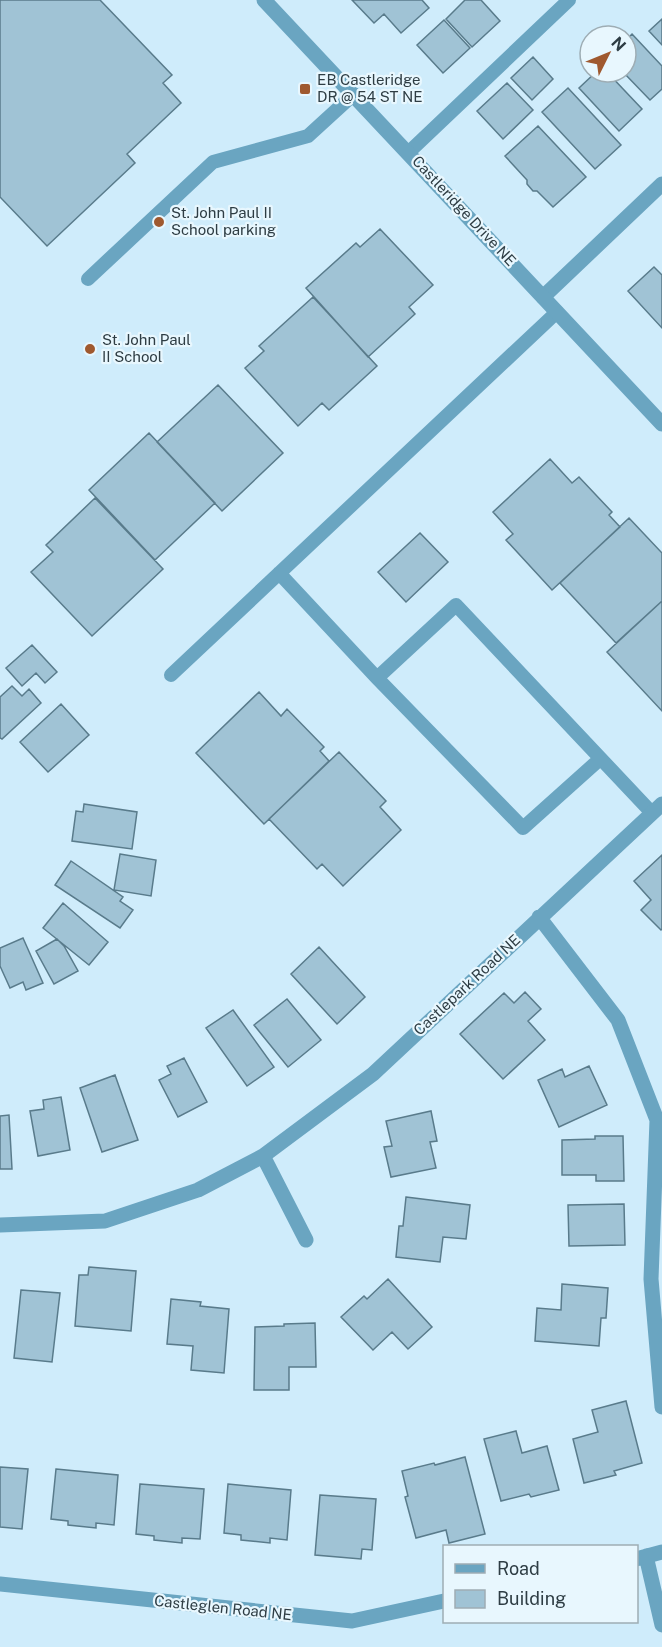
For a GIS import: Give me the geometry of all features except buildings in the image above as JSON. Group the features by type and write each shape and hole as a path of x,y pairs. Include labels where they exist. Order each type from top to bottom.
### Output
{"street":[{"name":"Castleridge Drive NE","path":"264,0 662,424"},
{"path":"543,297 662,184"},
{"name":"Castlepark Road NE","path":"0,1225 105,1221 198,1190 263,1156 373,1074 657,808"},
{"path":"539,917 618,1020 657,1120 657,1279 662,1407"},
{"path":"263,1156 306,1240"},
{"path":"662,1552 641,1557 662,1625"},
{"name":"Castleglen Road NE","path":"0,1584 352,1621 443,1601"}],"lane":[{"path":"409,152 568,0"},
{"path":"88,279 213,162 308,136 354,94"},
{"path":"171,675 557,312"},
{"path":"279,573 523,828 600,759"},
{"path":"377,678 456,605 600,759 657,808"}],"place":[{"name":"EB Castleridge DR @ 54 ST NE","path":"305,89"},
{"name":"St. John Paul II School parking","path":"159,222"},
{"name":"St. John Paul II School","path":"90,349"}]}
